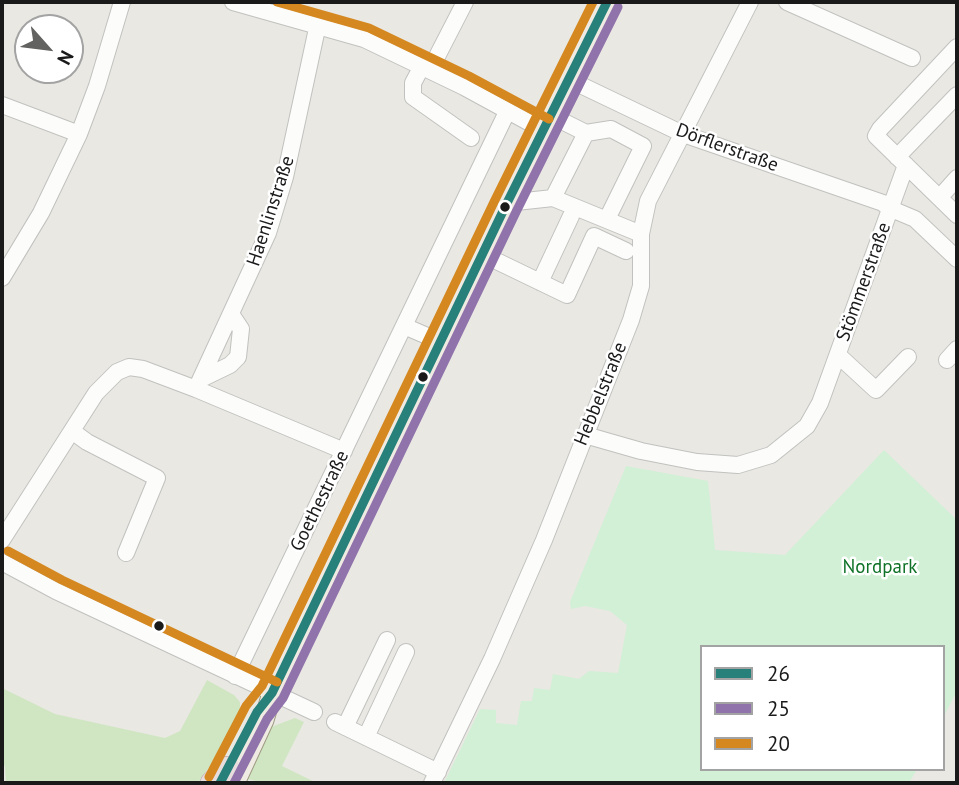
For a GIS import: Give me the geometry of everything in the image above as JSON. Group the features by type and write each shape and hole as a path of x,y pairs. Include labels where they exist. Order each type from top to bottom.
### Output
{"main road":[{"path":"224,780 257,712 272,693 482,254 607,2"}],"street":[{"path":"2,278 41,213 79,134 97,86 122,2"},
{"path":"233,2 364,38 507,111 586,133 611,130 643,146 607,219"},
{"path":"465,2 426,68 414,83 413,97 471,138"},
{"name":"Hebbelstraße","path":"435,777 525,583 631,320 640,286 641,234 648,201 750,2"},
{"path":"787,2 912,58"},
{"name":"Haenlinstraße","path":"198,384 268,233 285,177 318,24"},
{"path":"957,47 876,136 957,215"},
{"path":"719,63 734,71"},
{"name":"Dörflerstraße","path":"568,79 683,134 883,203 915,219 957,259"},
{"path":"901,161 957,95"},
{"path":"2,105 79,134"},
{"name":"Goethestraße","path":"235,676 507,111"},
{"path":"553,198 586,133"},
{"name":"Stömmerstraße","path":"585,435 641,451 698,462 738,465 771,455 807,426 820,403 838,355 889,208 901,161"},
{"path":"940,197 957,178"},
{"path":"507,203 553,198 641,234"},
{"path":"540,282 571,216"},
{"path":"482,254 567,295 594,236 626,250"},
{"path":"198,384 230,365 238,357 241,329 232,314"},
{"path":"404,326 441,342"},
{"name":"Stömmerstraße","path":"838,355 876,390 908,357"},
{"path":"2,540 96,393 117,372 129,367 198,384 344,451"},
{"path":"72,430 87,442 157,478 127,553"},
{"path":"2,562 56,591 314,712"},
{"path":"387,640 340,725 435,777"},
{"path":"366,737 406,652"}],"green space":[{"name":"Nordpark","path":"884,450 957,520 957,691 945,714 945,645 700,645 700,771 916,771 909,783 444,783 480,709 496,710 496,723 517,725 521,701 532,701 534,688 550,690 553,674 579,679 589,671 618,673 627,625 610,611 585,606 571,609 570,602 626,466 708,481 715,550 785,555"},
{"path":"207,680 234,695 240,702 240,709 244,711 234,731 198,783 6,783 2,760 2,688 55,714 165,738 180,731"},
{"path":"295,718 304,722 282,766 317,783 266,783 246,779 271,727"}],"transit line":[{"name":"20","path":"277,2 369,28 469,76 549,119"},
{"name":"20","path":"209,777 246,706 262,686 593,2"},
{"name":"26","path":"220,783 257,712 272,693 505,207 607,2"},
{"name":"25","path":"234,783 267,719 283,698 516,212 618,7"},
{"name":"20","path":"8,551 62,580 277,682"}]}
